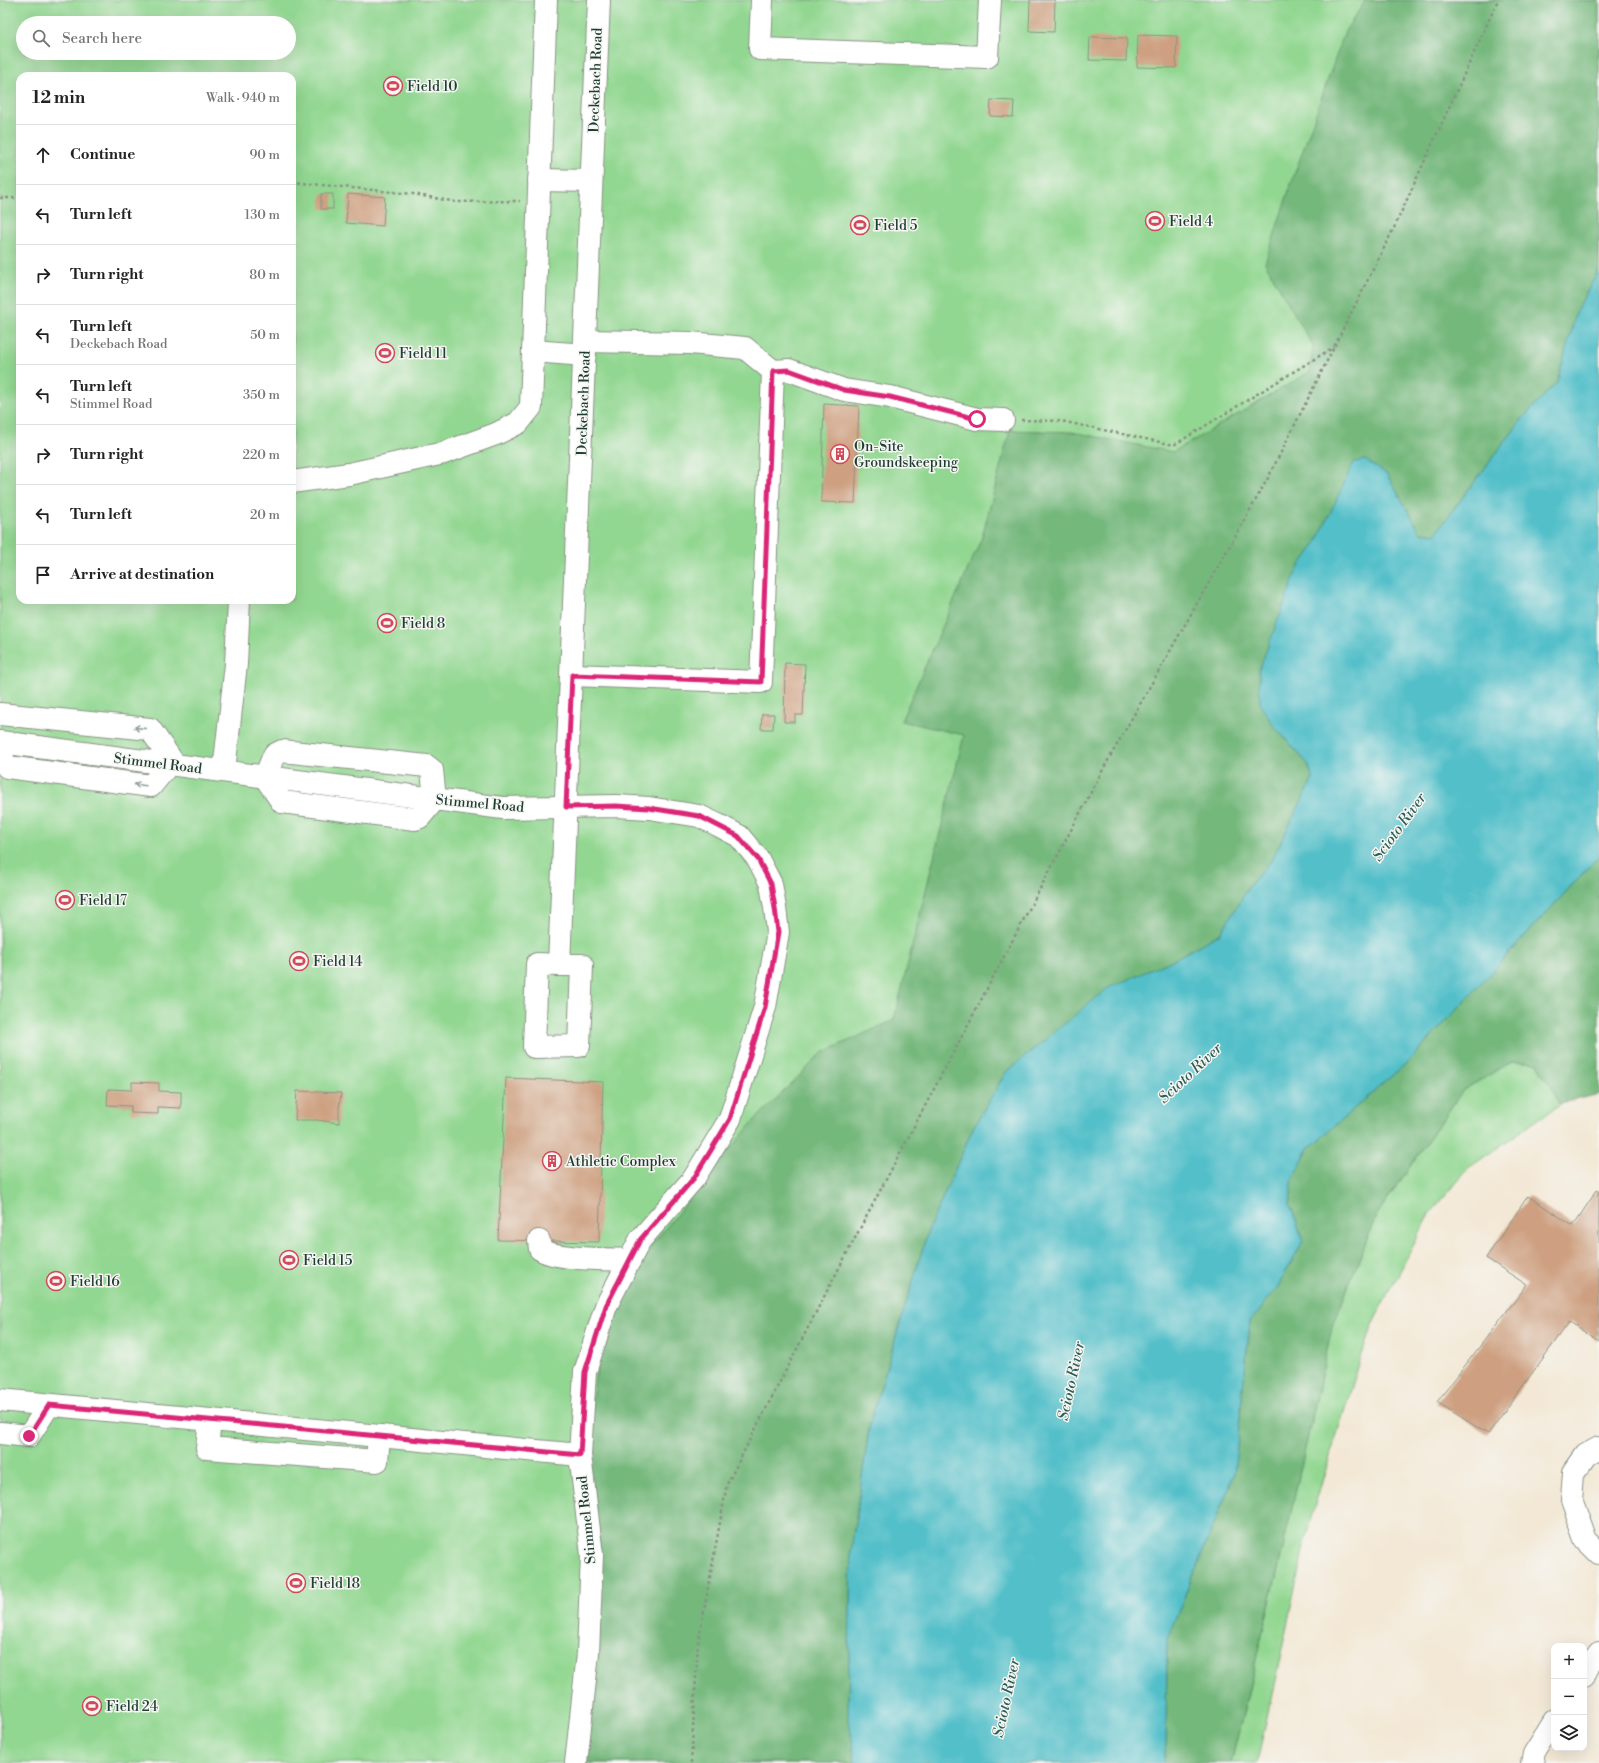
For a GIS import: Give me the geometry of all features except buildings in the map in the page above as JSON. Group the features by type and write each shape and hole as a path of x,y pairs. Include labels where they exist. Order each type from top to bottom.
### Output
{"street":[{"path":"296,481 349,474 444,453 496,434 518,423 531,407 546,0"},
{"name":"Deckebach Road","path":"559,965 572,675 598,0"},
{"path":"762,0 760,49 987,57 990,0"},
{"path":"539,180 591,181"},
{"path":"533,351 690,343 745,348 773,371 789,370 844,390 890,397 977,419 1003,420"},
{"path":"572,675 761,682 773,371"},
{"path":"224,771 236,664 239,604"},
{"path":"0,714 150,729 172,764 151,786 7,767 0,753"},
{"name":"Stimmel Road","path":"0,742 503,808 616,806 649,808 699,816 738,836 758,859 771,884 778,932 765,1007 730,1119 694,1178 640,1240 606,1306 585,1372 580,1455 592,1555 588,1653 576,1763"},
{"path":"265,777 274,755 282,751 427,766 432,770 435,799"},
{"path":"539,1241 540,1249 545,1252 566,1256 630,1260"},
{"path":"0,1400 580,1455"},
{"path":"0,1433 29,1436 49,1405"},
{"path":"1599,1448 1586,1455 1574,1472 1572,1501 1586,1540 1599,1553"},
{"path":"1587,1671 1599,1653"},
{"path":"1532,1763 1534,1753 1551,1727"}],"path":[{"path":"691,1763 698,1643 727,1484 828,1289 1098,778 1267,480 1394,228 1498,0"},
{"path":"296,182 413,194 456,202 539,201"},
{"path":"0,198 16,198"},
{"path":"1003,420 1061,421 1174,445 1334,346"}],"green space":[{"path":"0,0 1599,0 1599,270 848,1712 855,1763 0,1763"},
{"path":"1366,0 1599,0 1599,270 1577,310 1557,382 1523,418 1435,534 1420,532 1387,474 1315,545 1297,570 1273,725 1308,764 1313,779 1271,861 1249,886 1221,933 1171,961 1056,1032 1006,1072 973,1128 928,1231 870,1423 851,1551 848,1712 855,1763 587,1763 601,1638 600,1561 591,1467 592,1400 599,1353 623,1296 654,1242 751,1124 822,1053 894,1020 964,735 901,721 982,537 1010,430 1072,432 1173,452 1310,372 1313,346 1265,263 1345,31"},
{"path":"1599,856 1599,1094 1560,1104 1538,1063 1513,1061 1463,1090 1376,1216 1332,1328 1282,1552 1231,1763 1164,1763 1166,1742 1167,1639 1234,1475 1250,1322 1277,1288 1303,1241 1290,1204 1292,1181 1309,1148 1410,1060"},
{"path":"1513,1061 1538,1063 1560,1104 1470,1167 1429,1215 1370,1329 1310,1520 1257,1763 1231,1763 1282,1552 1332,1328 1376,1216 1463,1090"}],"water":[{"name":"Scioto River","path":"1599,270 1599,856 1410,1060 1309,1148 1292,1181 1290,1204 1303,1241 1277,1288 1250,1322 1234,1475 1167,1639 1166,1742 1164,1763 855,1763 848,1712 851,1551 870,1423 928,1231 973,1128 1006,1072 1108,988 1171,961 1221,933 1249,886 1271,861 1313,779 1308,764 1273,725 1260,704 1259,670 1297,570 1315,545 1354,462 1365,460 1387,474 1420,532 1435,534 1523,418 1557,382 1577,310"}],"place":[{"name":"Field 10","path":"393,86"},
{"name":"Field 4","path":"1155,221"},
{"name":"Field 5","path":"860,225"},
{"name":"Field 11","path":"385,353"},
{"name":"On-Site Groundskeeping","path":"840,454"},
{"name":"Field 8","path":"387,623"},
{"name":"Field 17","path":"65,900"},
{"name":"Field 14","path":"299,961"},
{"name":"Athletic Complex","path":"552,1161"},
{"name":"Field 15","path":"289,1260"},
{"name":"Field 16","path":"56,1281"},
{"name":"Field 18","path":"296,1583"},
{"name":"Field 24","path":"92,1706"}],"route":[{"path":"29,1436 49,1405 580,1455 585,1372 606,1306 640,1240 694,1178 730,1119 765,1007 778,932 771,884 758,859 738,836 699,816 649,808 616,806 566,807 572,675 761,682 773,371 789,370 844,390 890,397 977,419"}]}
